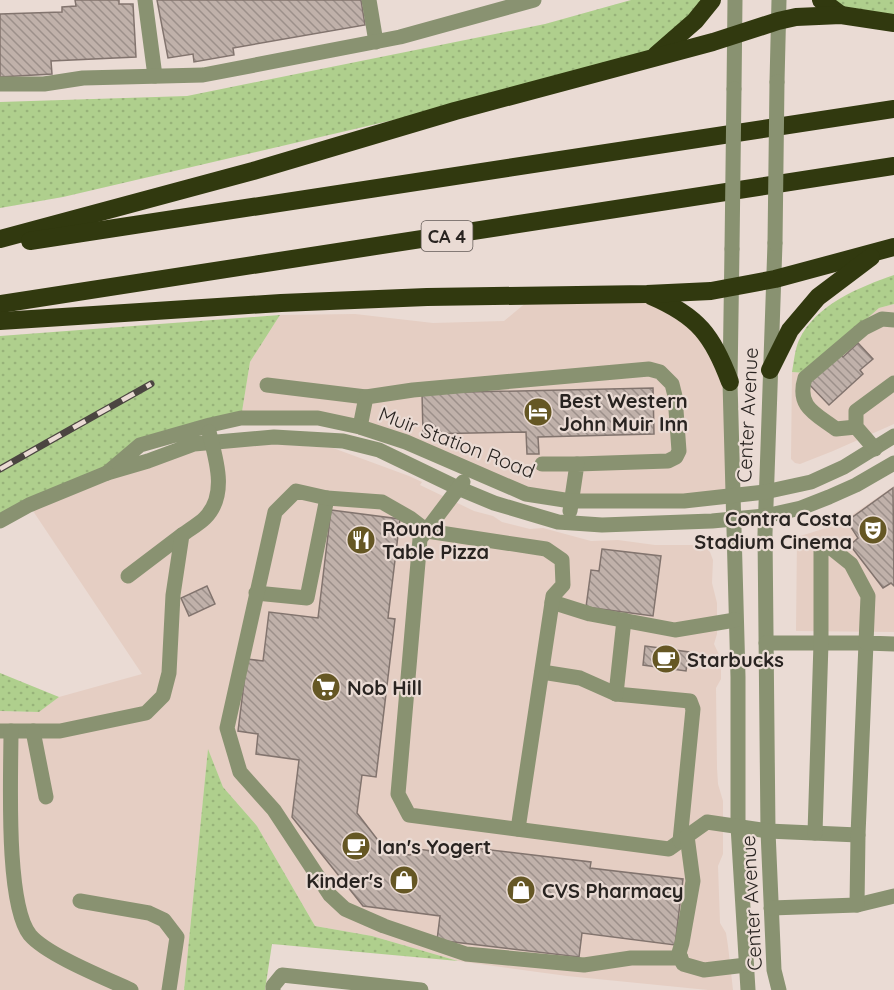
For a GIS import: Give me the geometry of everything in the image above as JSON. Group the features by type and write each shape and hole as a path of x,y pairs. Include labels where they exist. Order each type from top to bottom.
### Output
{"highway":[{"path":"650,60 695,21 712,0"},
{"path":"821,0 841,15"},
{"path":"0,239 253,171 454,111 650,60 778,21 796,17 841,15 894,23"},
{"path":"0,245 894,109"},
{"name":"CA 4","path":"0,304 894,166"},
{"path":"0,321 281,303 439,297 647,294 731,288 886,250"},
{"path":"771,370 790,330 818,297 886,250"},
{"path":"647,294 669,304 690,317 702,328 713,342 730,382"}],"street":[{"path":"145,0 155,76"},
{"path":"369,0 376,42"},
{"path":"0,84 44,84 84,78 203,75 400,37 534,0"},
{"name":"Center Avenue","path":"735,0 730,382 738,677 738,826 748,990"},
{"name":"Center Avenue","path":"779,0 774,279 765,492 768,831 774,970 779,990"},
{"path":"856,427 836,429 811,411 803,402 801,389 805,378 864,328 882,319 894,320"},
{"path":"267,386 366,397 412,390 649,369 660,372 672,384 679,451 676,457 668,461 542,464"},
{"path":"875,449 856,427 856,411 894,383"},
{"path":"360,427 366,397"},
{"name":"Muir Station Road","path":"107,473 140,445 208,426 241,418 318,418 360,427 406,442 526,494 571,501 684,501 733,497 812,482 844,467 894,436"},
{"path":"128,576 206,517 218,497 219,479 208,426"},
{"name":"Muir Station Road","path":"0,521 29,505 107,473 194,444 274,436 343,441 379,450 458,489 494,503 558,522 602,525 733,520 765,516 801,508 829,497 856,485 894,463"},
{"path":"569,523 577,464"},
{"path":"471,471 420,539 398,794 409,815 669,849 707,822 768,831 858,835"},
{"path":"518,829 553,596 563,585 562,560 546,549 427,531 382,502 327,498 296,491 274,512 226,729 240,772 274,810 330,895 345,909 384,926 466,954 584,965 631,958 681,958"},
{"path":"256,593 307,598 327,498"},
{"path":"130,990 50,951 30,935 20,915 11,841 5,731 60,731 146,713 164,696 169,673 173,595 182,535"},
{"path":"815,833 821,643 821,546 831,548 851,564 868,596 856,905"},
{"path":"552,602 590,614 675,630 735,620"},
{"path":"616,694 624,620"},
{"path":"765,643 894,644"},
{"path":"542,672 580,678 616,694 690,701 693,709 683,838 693,881 679,953 683,964 704,970 746,965"},
{"path":"33,731 46,797"},
{"path":"771,908 856,905 894,896"},
{"path":"80,901 149,913 164,920 177,937 169,990"},
{"path":"273,990 282,975 421,990"}],"shaded area":[{"path":"534,296 669,304 722,360 733,497 526,494 360,427 241,418 250,362 280,315 355,314 433,323 504,321"},
{"path":"894,304 894,424 800,464 795,463 791,459 792,372 805,373 879,308"},
{"path":"194,444 272,444 333,448 409,476 422,482 420,485 502,522 530,529 543,528 591,541 618,540 655,545 704,545 713,560 712,583 717,603 717,634 714,644 721,659 721,679 716,688 717,768 718,784 723,801 723,854 718,866 720,923 726,933 733,990 708,990 567,976 458,961 372,936 315,926 257,826 223,787 208,750 184,990 0,990 0,711 39,712 59,697 142,674 29,505"},
{"path":"894,486 894,632 796,631 797,537 839,524"}],"green space":[{"path":"631,0 712,0 650,60 63,197 0,208 0,102 187,96 545,24"},
{"path":"821,0 894,0 894,23"},
{"path":"894,275 894,304 879,308 805,373 792,372 799,340 816,316 853,291"},
{"path":"280,315 250,362 241,418 141,445 107,473 0,521 0,336"},
{"path":"0,673 59,697 39,712 0,711"},
{"path":"208,749 223,787 257,826 315,926 372,936 458,961 272,944 265,990 184,990"}],"building":[{"path":"75,0 119,0 119,4 133,4 136,57 51,61 52,74 0,77 0,14 62,12 62,7 76,6"},
{"path":"157,0 361,0 365,25 233,48 234,55 194,62 193,54 168,58"},
{"path":"858,343 873,359 860,370 863,374 829,405 806,381 838,351 843,357"},
{"name":"Best Western John Muir Inn","path":"653,388 654,434 538,437 539,454 527,454 526,432 423,434 422,393"},
{"name":"Contra Costa Stadium Cinema","path":"893,488 894,586 891,583 883,588 850,545 858,538 847,521"},
{"path":"331,510 400,519 388,618 395,619 376,777 362,775 357,813 387,852 410,855 417,849 473,856 474,848 591,862 590,868 683,879 675,945 582,933 579,957 437,940 440,916 363,906 292,817 299,760 256,754 258,734 238,731 247,659 263,661 269,612 318,618"},
{"path":"602,549 661,556 653,616 586,607 591,570 599,571"},
{"path":"207,586 215,604 189,616 181,598"},
{"name":"Starbucks","path":"645,646 689,652 686,671 643,665"}],"railway":[{"path":"0,469 151,384"}],"place":[{"name":"Best Western John Muir Inn","path":"538,412"},
{"name":"Contra Costa Stadium Cinema","path":"873,530"},
{"name":"Round Table Pizza","path":"361,540"},
{"name":"Starbucks","path":"666,659"},
{"name":"Nob Hill","path":"326,687"},
{"name":"Ian's Yogert","path":"356,846"},
{"name":"Kinder's","path":"404,880"},
{"name":"CVS Pharmacy","path":"521,890"}]}
